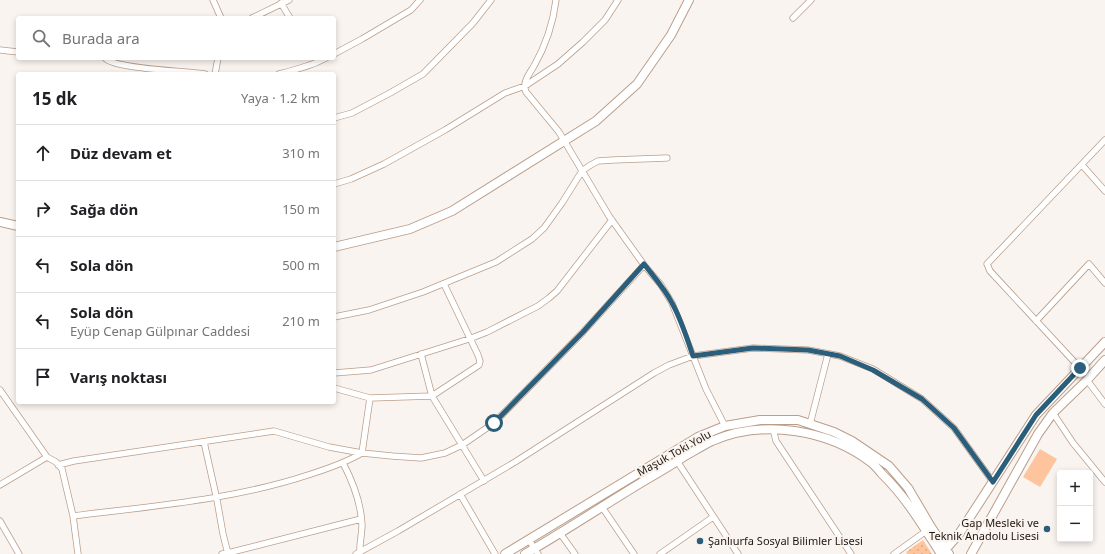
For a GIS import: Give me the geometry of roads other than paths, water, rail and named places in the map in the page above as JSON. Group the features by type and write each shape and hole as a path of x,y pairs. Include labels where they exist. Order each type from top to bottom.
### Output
{"main road":[{"path":"336,247 410,229 452,211 596,121 637,84 671,35 689,0"},
{"path":"0,222 16,226"},
{"path":"945,553 959,534 1036,415 1105,342"},
{"path":"971,554 1038,434 1053,413 1105,360"},
{"name":"Maşuk Toki Yolu","path":"505,554 698,437 725,426 760,420 798,420 834,432 852,441 889,466 908,488 928,529 945,553"},
{"path":"525,554 536,551 560,533 712,441 748,431 772,429 803,432 828,439 872,463 895,487 928,529"}],"street":[{"path":"213,0 220,16"},
{"path":"255,16 278,3 289,0"},
{"path":"336,53 410,10 420,0"},
{"path":"482,0 490,1"},
{"path":"556,0 554,16 544,46 528,75 525,86 526,92 559,132 612,220 661,285 672,303 706,389 725,426"},
{"path":"336,183 351,179 384,164 445,130 505,93 525,86 558,64 583,42 605,20 618,0"},
{"path":"793,18 810,0"},
{"path":"336,117 352,113 423,74 473,23 490,1"},
{"path":"278,3 288,16"},
{"path":"0,50 16,52"},
{"path":"107,60 123,66 185,72"},
{"path":"215,72 218,60"},
{"path":"285,72 318,60"},
{"path":"1080,368 990,271 987,264 1105,140"},
{"path":"336,317 369,310 423,292 496,262 532,239 544,228 582,171 598,161 667,158"},
{"path":"1082,164 1105,191"},
{"path":"336,373 371,370 469,339 487,332 538,306 557,291 612,220"},
{"path":"58,465 74,461 274,431 329,447 362,454 421,458 444,453 462,445 494,423 583,332 644,264"},
{"path":"1036,321 1089,264 1105,282"},
{"path":"336,389 370,398 432,396 479,365 480,361 444,284"},
{"path":"359,553 516,462 668,365 693,356 753,348 808,350 840,356 873,370 922,399 954,428 993,482"},
{"path":"421,354 432,396 484,481"},
{"path":"810,424 828,354"},
{"path":"1087,380 1105,404"},
{"path":"0,390 47,457 56,462 62,469 73,516 78,554"},
{"path":"362,454 370,398"},
{"path":"1053,413 1073,443 1105,482"},
{"path":"772,429 776,441 851,554"},
{"path":"204,442 228,554"},
{"path":"73,516 217,497 284,483 343,463 362,454"},
{"path":"0,485 47,457"},
{"path":"677,461 738,554"},
{"path":"343,463 358,502 362,526 359,553"},
{"path":"460,494 495,554"},
{"path":"602,507 634,554"},
{"path":"660,554 713,517"},
{"path":"222,554 228,554 361,519"},
{"path":"0,521 19,554"},
{"path":"894,554 928,529"},
{"path":"560,533 575,554"},
{"path":"529,540 536,551"}],"place":[{"name":"Gap Mesleki ve Teknik Anadolu Lisesi","path":"1047,529"},
{"name":"Şanlıurfa Sosyal Bilimler Lisesi","path":"700,541"}]}
